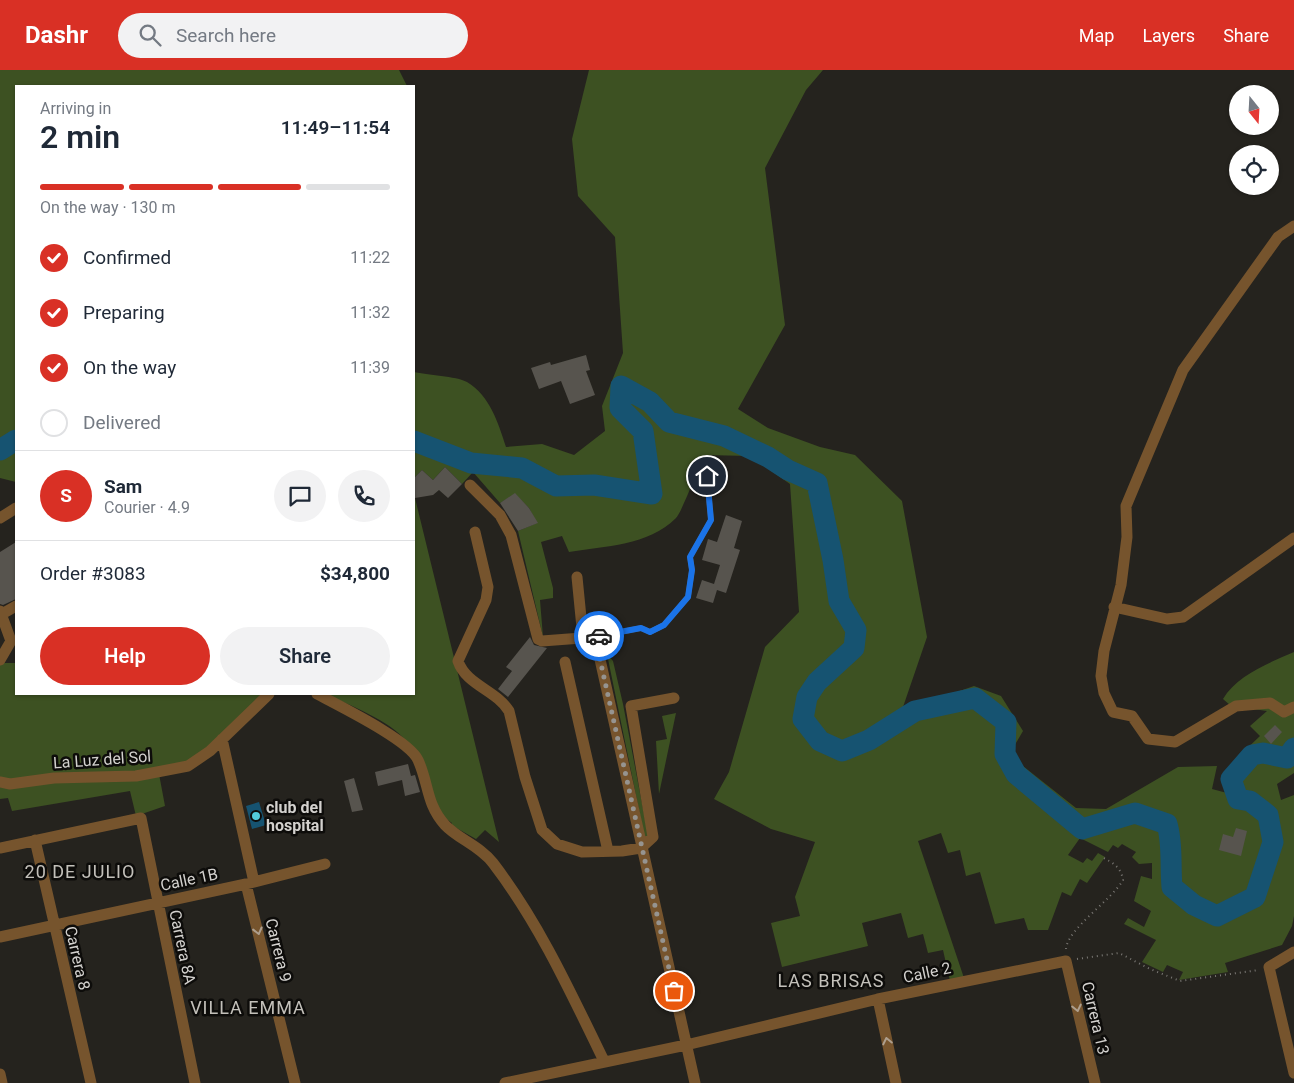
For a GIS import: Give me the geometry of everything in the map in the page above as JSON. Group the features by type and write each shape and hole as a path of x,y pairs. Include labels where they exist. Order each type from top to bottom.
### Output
{"street":[{"path":"1294,226 1278,238 1183,370 1126,506 1125,553 1121,585 1114,607 1102,668 1104,693 1113,712 1132,716 1148,738 1175,742 1236,706 1270,703 1284,712 1294,707"},
{"path":"470,485 500,515 511,535 538,639 542,641 595,637 694,1083"},
{"path":"0,518 15,509"},
{"path":"475,532 488,587 486,600 458,661 460,668 467,676 504,703 509,711 525,777 542,830 557,844 582,852 608,851 641,848 653,837 631,706 674,698"},
{"path":"1114,607 1167,620 1183,617 1294,538"},
{"path":"577,577 583,638"},
{"path":"0,660 11,641 1,612 15,606"},
{"path":"565,662 608,851"},
{"name":"La Luz del Sol","path":"0,782 10,784 54,778 136,776 188,766 222,739 268,695"},
{"path":"319,695 399,741 418,758 432,809 447,828 473,844 492,862 550,951 604,1061"},
{"name":"Carrera 9","path":"222,739 250,883 295,1083"},
{"name":"Carrera 8A","path":"35,840 141,818 195,1083"},
{"path":"0,848 35,840"},
{"name":"Carrera 8","path":"35,840 90,1083"},
{"name":"Calle 1B","path":"0,937 250,883 325,864"},
{"path":"1269,967 1294,952"},
{"path":"1269,967 1294,960"},
{"name":"Calle 2","path":"505,1083 686,1045 878,999 1066,961"},
{"name":"Carrera 13","path":"1066,961 1095,1083"},
{"path":"1269,967 1294,1073"},
{"path":"878,999 896,1083"},
{"path":"0,1074 2,1083"}],"lane":[{"path":"595,637 641,628 650,632 657,630 664,625 688,597 692,570 690,557 711,520 707,476 711,466"}],"path":[{"path":"1102,857 1117,865 1122,872 1123,880 1117,891 1070,937 1065,947 1066,961 1119,953 1150,970 1180,981 1243,974 1269,967"}],"green space":[{"path":"0,70 399,70 406,85 15,85 15,482 0,478"},
{"path":"589,70 823,70 806,90 765,168 785,325 738,409 768,428 820,447 855,455 902,501 927,637 903,707 925,703 974,686 1001,696 1023,731 1009,755 1076,808 1106,809 1178,767 1217,766 1212,789 1227,793 1237,758 1260,736 1250,726 1267,711 1231,706 1223,699 1236,683 1245,676 1264,665 1294,652 1294,773 1277,784 1281,800 1294,795 1294,916 1292,926 1282,945 1225,963 1228,972 1179,980 1183,972 1167,965 1163,972 1142,962 1156,940 1124,924 1128,918 1144,927 1151,911 1134,901 1141,876 1152,879 1152,863 1139,864 1132,857 1136,852 1122,844 1118,848 1113,845 1108,852 1080,838 1068,855 1083,863 1087,858 1092,861 1098,853 1105,857 1087,883 1080,879 1071,896 1062,892 1048,930 1028,930 1024,918 995,924 980,872 966,876 960,850 948,853 941,833 918,841 964,978 950,981 943,950 928,953 923,934 908,938 901,913 862,923 868,946 782,967 771,923 800,916 795,897 815,842 771,829 714,799 729,772 765,647 799,612 790,484 750,456 704,455 679,514 665,527 653,534 626,543 569,552 562,536 541,542 553,588 553,598 540,600 543,637 518,531 537,523 529,508 515,494 500,503 473,472 462,484 445,467 433,480 422,470 415,477 415,372 456,378 467,382 475,388 492,410 506,447 542,444 574,455 605,431 602,406 623,353 615,237 578,196 572,139"},
{"path":"415,498 499,842 485,830 476,839 451,825 452,823 434,805 424,784 417,762 406,741 390,727 369,714 328,695 415,695"},
{"path":"607,654 613,661 623,704 649,840 646,844"},
{"path":"2,663 15,663 15,695 263,695 215,743 187,764 159,774 165,806 136,816 130,791 12,811 8,798 0,799 0,665"},
{"path":"676,713 659,794 656,741 667,739 662,716"}],"water":[{"name":"club del hospital","path":"259,802 266,825 252,829 246,806"}],"building":[{"path":"586,355 590,370 586,371 595,395 570,404 561,381 539,389 531,368 550,362 551,365"},
{"path":"445,467 462,484 448,498 439,490 433,495 415,498 415,477 422,470 433,480"},
{"path":"515,493 529,508 538,523 518,531 500,503"},
{"path":"726,515 742,521 734,548 740,550 726,593 717,590 713,603 696,598 702,580 714,584 720,565 702,560 708,539 717,542"},
{"path":"15,543 15,599 3,605 0,604 0,552"},
{"path":"530,637 534,645 547,648 508,697 498,689 512,671 506,667"},
{"path":"1275,725 1282,732 1271,744 1264,736"},
{"path":"408,764 411,776 415,775 420,792 405,796 402,780 378,786 375,772"},
{"path":"354,778 363,810 352,812 344,781"},
{"path":"1236,828 1247,831 1241,856 1219,850 1223,834 1233,837"}],"waterway":[{"path":"415,441 471,463 522,468 556,486 594,485 652,494 643,431 620,408 621,386 650,402 669,422 724,436 817,483 833,560 839,601 856,630 854,648 817,682 807,697 803,719 820,741 842,751 869,740 915,711 975,698 1006,722 1005,754 1016,774 1082,829 1135,813 1167,824 1171,847 1172,887 1194,905 1217,916 1255,897 1273,842 1268,815 1250,801 1238,799 1231,779 1252,755 1263,753 1287,758 1294,748"},
{"path":"0,450 15,441"}],"way so far":[{"path":"599,636 595,637 674,991"}],"place":[{"name":"club del hospital","path":"256,816"}],"district":[{"name":"20 DE JULIO","path":"80,872"},
{"name":"LAS BRISAS","path":"831,981"},
{"name":"VILLA EMMA","path":"248,1008"}],"route":[{"path":"599,636 641,628 650,632 657,630 664,625 688,597 692,570 690,557 711,520 712,504 707,476"}]}
